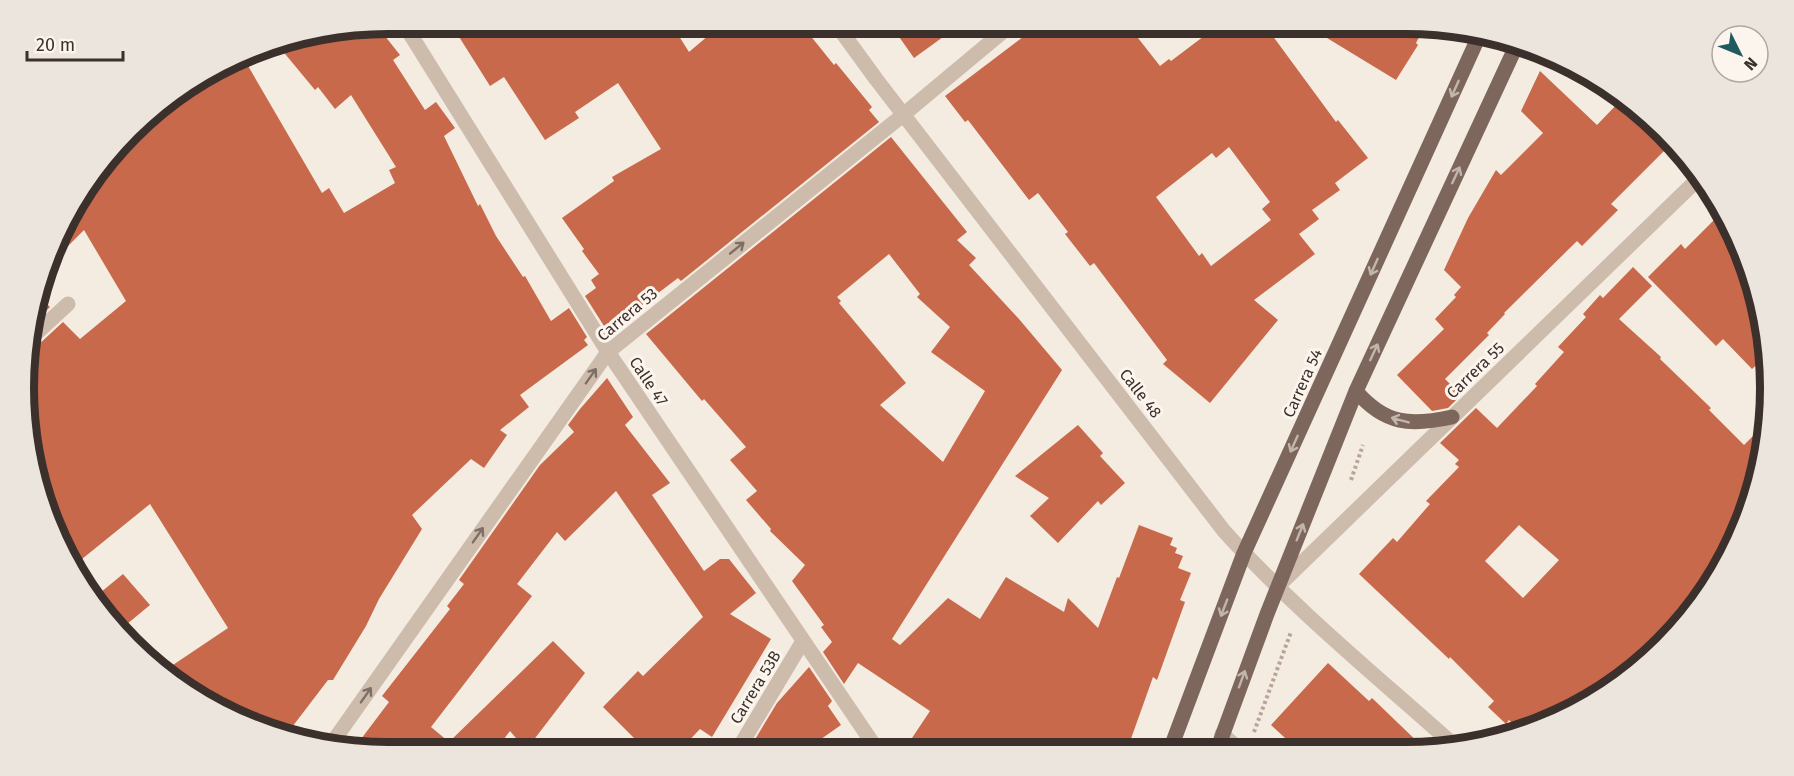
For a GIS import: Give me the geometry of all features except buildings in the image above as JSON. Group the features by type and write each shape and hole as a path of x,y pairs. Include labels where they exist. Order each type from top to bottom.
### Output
{"main road":[{"name":"Carrera 54","path":"1173,742 1244,553 1477,41"},
{"path":"1220,742 1278,586 1356,391 1514,51"},
{"path":"1356,391 1375,410 1399,421 1425,423 1452,417"}],"street":[{"name":"Calle 47","path":"410,34 608,352 872,742"},
{"name":"Calle 48","path":"843,34 903,115 1217,522 1244,553 1278,586 1447,739"},
{"name":"Carrera 53","path":"337,737 608,352 1000,34"},
{"name":"Carrera 55","path":"1278,586 1694,183"},
{"path":"40,330 68,304"},
{"name":"Carrera 53B","path":"742,742 803,641"},
{"path":"1222,734 1231,742"}]}
